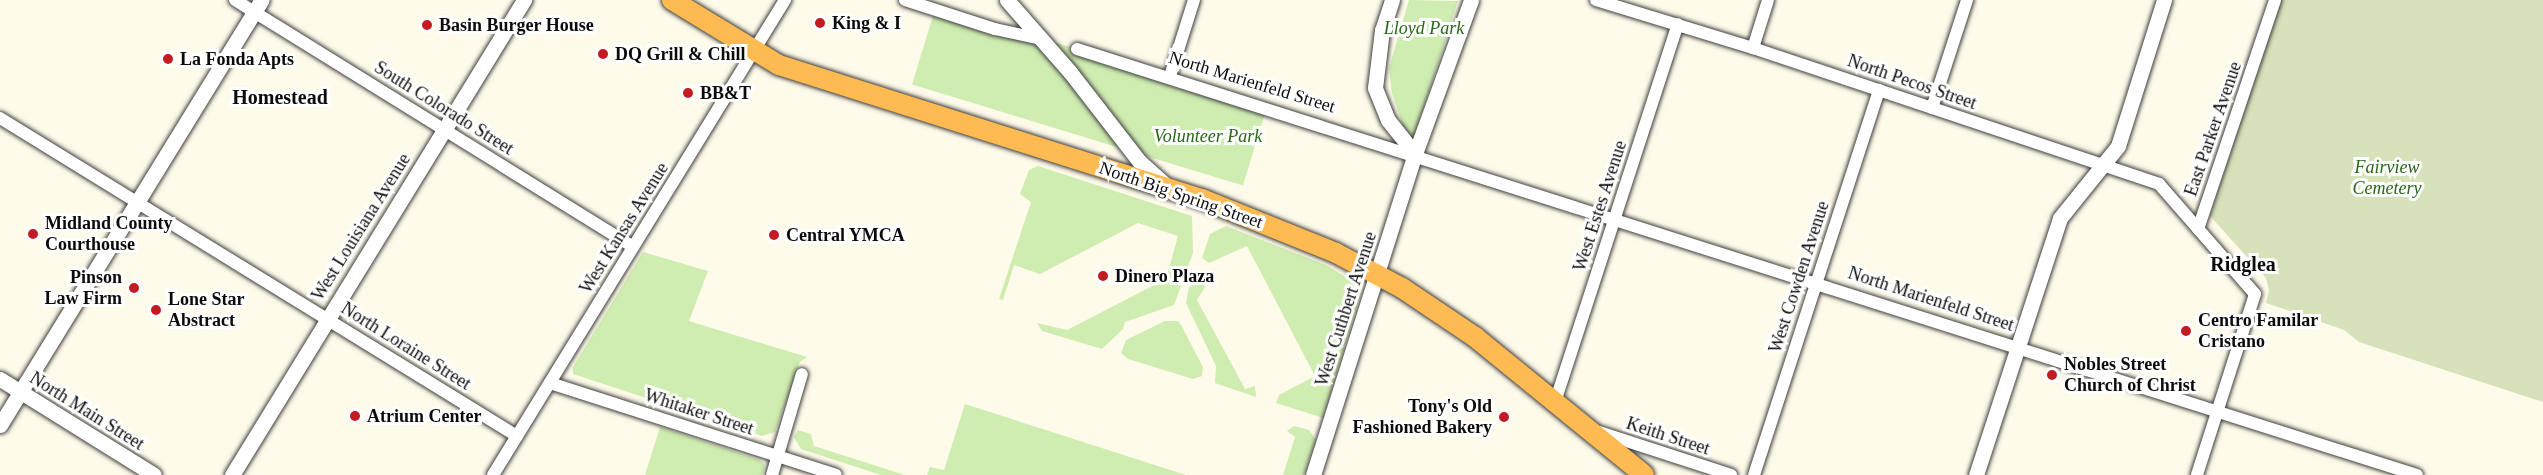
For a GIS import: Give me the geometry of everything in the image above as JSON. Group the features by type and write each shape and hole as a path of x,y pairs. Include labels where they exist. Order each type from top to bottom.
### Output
{"highway":[{"name":"North Big Spring Street","path":"672,0 779,65 1171,189 1299,237 1377,274 1475,337 1556,399 1644,475"}],"street":[{"name":"South Colorado Street","path":"235,0 257,6 445,129 633,247"},
{"name":"West Louisiana Avenue","path":"232,475 524,0"},
{"name":"West Kansas Avenue","path":"493,475 785,0"},
{"path":"905,0 995,29 1041,39"},
{"path":"1007,0 1139,161 1171,189"},
{"path":"1170,76 1194,0"},
{"path":"1392,0 1382,30 1375,88 1388,120 1415,154"},
{"name":"West Cuthbert Avenue","path":"1313,475 1415,154 1471,0"},
{"name":"North Pecos Street","path":"1596,0 1753,48 2159,184 2198,229"},
{"path":"1753,48 1768,0"},
{"path":"1932,108 1967,0"},
{"path":"1976,475 2060,218 2076,194 2105,166 2118,146 2164,0"},
{"name":"East Parker Avenue","path":"2198,229 2275,0"},
{"path":"0,425 257,6"},
{"name":"West Estes Avenue","path":"1556,399 1678,24"},
{"name":"North Marienfeld Street","path":"1077,49 1433,159 2417,475"},
{"name":"West Cowden Avenue","path":"1754,475 1879,90"},
{"name":"North Loraine Street","path":"0,118 518,436"},
{"path":"2197,475 2255,294 2198,229"},
{"path":"772,475 802,374"},
{"name":"North Main Street","path":"0,379 154,475"},
{"name":"Whitaker Street","path":"550,383 836,475"},
{"name":"Keith Street","path":"1595,431 1731,475"}],"green space":[{"name":"Lloyd Park","path":"1409,0 1458,1 1415,135 1405,132 1392,93 1389,68"},
{"name":"Fairview Cemetery","path":"2280,0 2543,0 2543,402 2359,342 2344,330 2266,303 2269,291 2266,278 2210,216"},
{"name":"Volunteer Park","path":"936,6 1267,107 1243,186 912,84"},
{"path":"1038,166 1192,216 1193,253 1174,305 1125,322 1123,329 1102,349 1042,331 1037,323 1067,330 1166,279 1178,236 1138,223 1040,274 1014,265 1003,300 999,299 1031,202 1020,194 1029,170"},
{"path":"1226,226 1326,265 1359,285 1361,293 1323,418 1276,403 1279,395 1315,376 1247,246 1209,263 1202,258 1210,234"},
{"path":"643,252 708,271 689,321 807,357 800,362 775,432 762,436 573,374 573,367"},
{"path":"1201,281 1205,287 1197,300 1245,389 1255,386 1256,397 1215,383 1216,366 1186,303 1189,287"},
{"path":"1165,321 1178,321 1181,325 1203,367 1202,376 1193,379 1128,359 1121,353 1126,340"},
{"path":"965,404 1186,475 927,475 930,467 944,470"},
{"path":"1294,426 1309,430 1316,440 1304,475 1283,475 1295,437 1287,431"},
{"path":"660,427 760,460 765,465 762,475 645,475"},
{"path":"798,430 811,434 814,446 905,475 881,475 801,449 794,437"}],"place":[{"name":"King & I","path":"820,23"},
{"name":"Basin Burger House","path":"427,25"},
{"name":"DQ Grill & Chill","path":"603,54"},
{"name":"La Fonda Apts","path":"168,59"},
{"name":"BB&T","path":"688,93"},
{"name":"Midland County Courthouse","path":"33,234"},
{"name":"Central YMCA","path":"774,235"},
{"name":"Dinero Plaza","path":"1103,276"},
{"name":"Pinson Law Firm","path":"134,288"},
{"name":"Lone Star Abstract","path":"156,310"},
{"name":"Centro Familar Cristano","path":"2186,331"},
{"name":"Nobles Street Church of Christ","path":"2052,375"},
{"name":"Atrium Center","path":"355,416"},
{"name":"Tony's Old Fashioned Bakery","path":"1504,417"}],"district":[{"name":"Homestead","path":"280,97"},
{"name":"Ridglea","path":"2243,264"}]}
